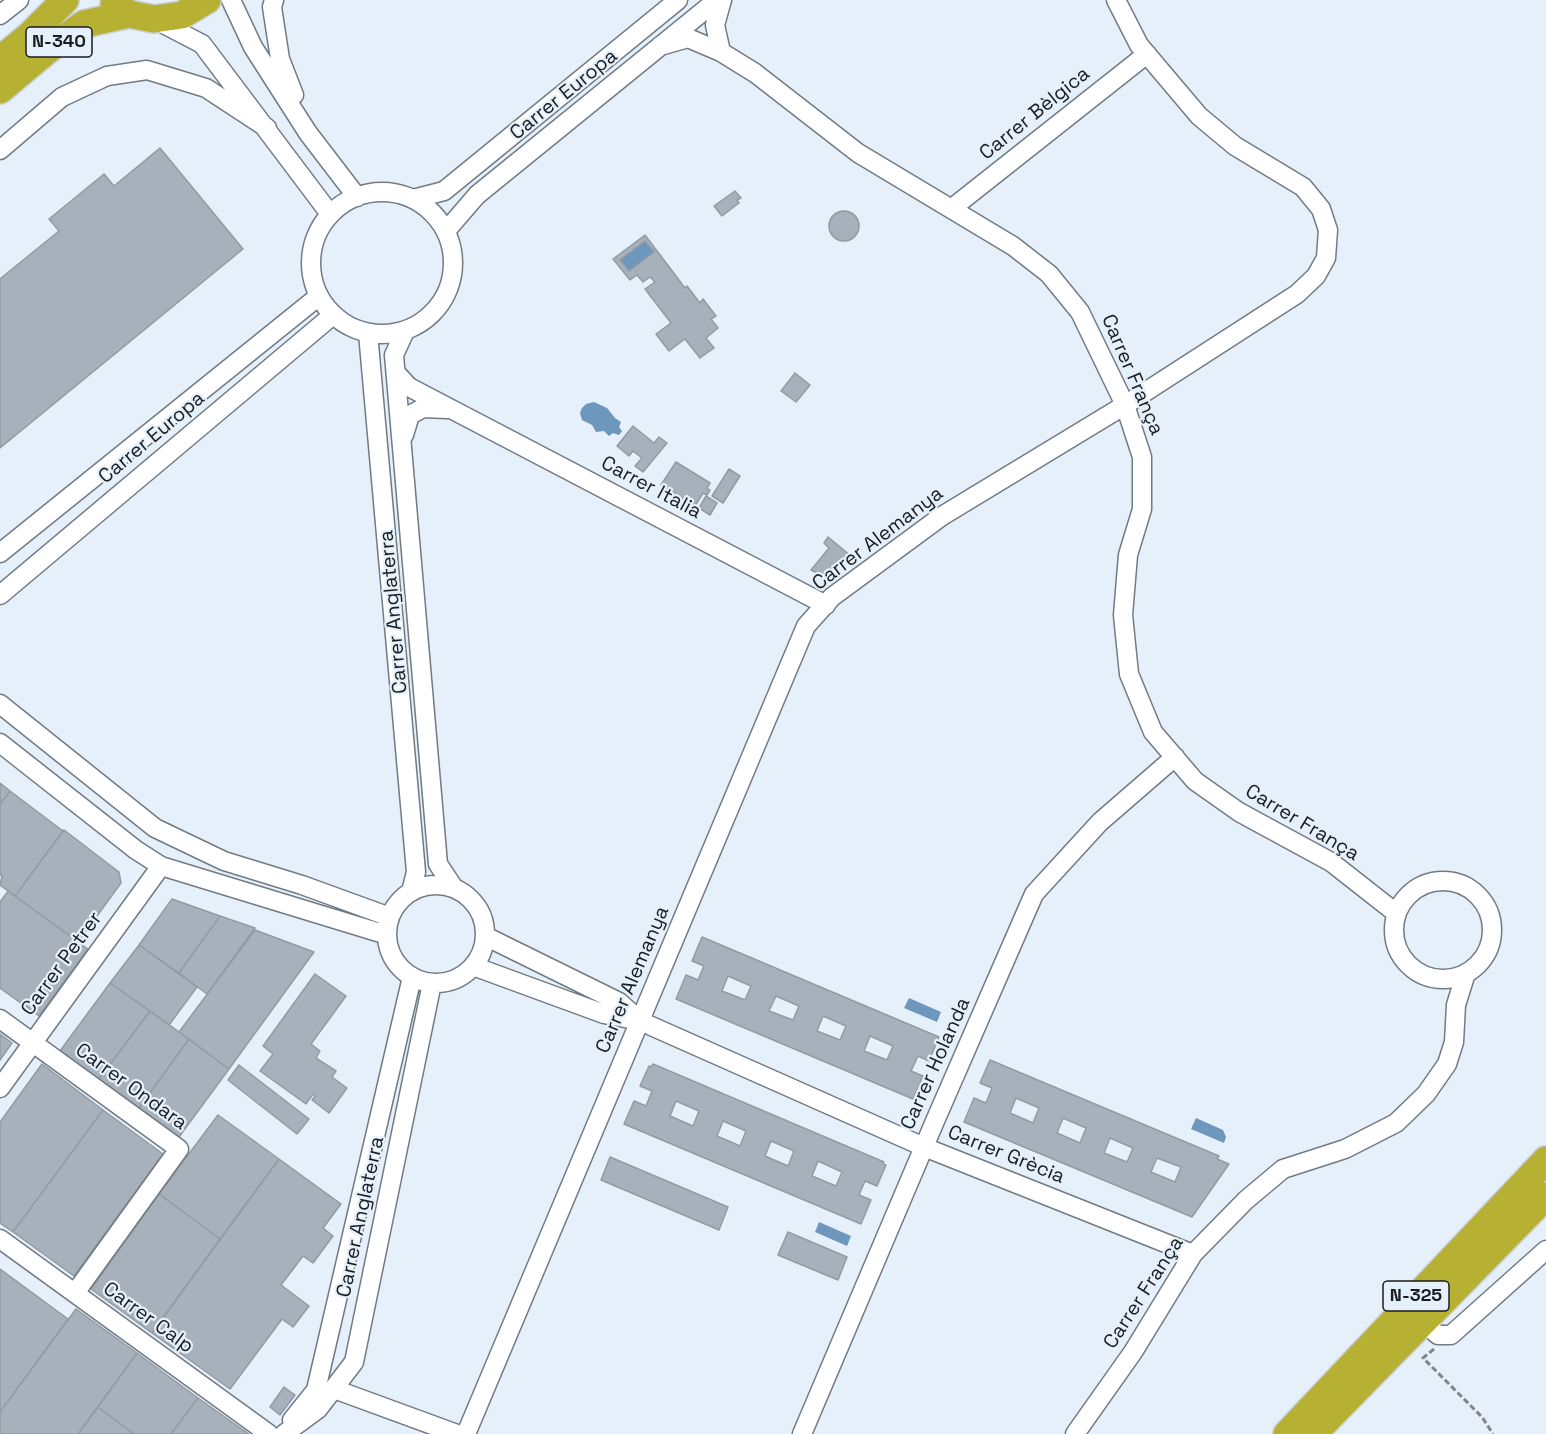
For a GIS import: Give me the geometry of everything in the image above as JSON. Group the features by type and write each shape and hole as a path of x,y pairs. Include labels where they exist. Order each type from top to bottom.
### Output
{"highway":[{"name":"N-340","path":"0,60 30,35 65,0"},
{"name":"N-340","path":"0,90 49,49 84,24 130,11 182,15 207,0"},
{"name":"N-325","path":"1287,1434 1546,1160"},
{"name":"N-325","path":"1313,1434 1546,1196"}],"street":[{"path":"0,15 19,0"},
{"path":"231,0 253,47 308,133 357,197"},
{"path":"274,0 272,7 280,59 308,133"},
{"name":"Carrer Europa","path":"413,199 444,191 678,0"},
{"name":"Carrer Europa","path":"446,231 477,195 717,0"},
{"path":"722,0 715,25 722,51"},
{"name":"Carrer Alemanya","path":"466,1434 806,626 832,597 942,516 1125,405 1297,294 1316,276 1326,258 1328,230 1321,209 1303,186 1235,146 1200,116 1139,45 1116,0"},
{"path":"130,11 202,44 330,214"},
{"name":"Carrer França","path":"660,46 688,38 722,51 755,73 858,153 1013,246 1049,274 1080,312 1125,405 1142,457 1142,508 1128,555 1122,615 1130,674 1153,732 1195,781 1230,806 1331,862 1396,913"},
{"name":"Carrer Bèlgica","path":"951,209 1147,54"},
{"path":"0,150 62,97 107,76 147,70 206,88 267,128"},
{"path":"389,192 413,199 432,212 446,231 453,258 453,275 445,297 430,316 405,331 381,335 358,331 333,315 319,296 311,271 315,238 330,214 357,197 389,192"},
{"name":"Carrer Europa","path":"0,553 319,296"},
{"name":"Carrer Europa","path":"0,595 333,315"},
{"name":"Carrer Anglaterra","path":"405,331 394,355 438,864 454,888"},
{"name":"Carrer Anglaterra","path":"368,333 416,872 411,892"},
{"name":"Carrer Italia","path":"396,373 409,387 826,605"},
{"name":"Carrer Italia","path":"402,440 410,415 423,408 455,410"},
{"path":"0,704 155,828 224,861 302,885 390,917"},
{"path":"0,743 136,850 161,866 387,936"},
{"name":"Carrer Holanda","path":"802,1434 1035,894 1100,822 1175,757"},
{"name":"Carrer Petrer","path":"0,1088 161,866"},
{"path":"1446,881 1461,884 1475,892 1485,904 1491,919 1492,934 1487,950 1479,963 1466,973 1453,978 1438,979 1424,975 1411,967 1401,956 1395,942 1393,927 1396,913 1404,899 1416,889 1430,882 1446,881"},
{"path":"439,885 454,888 475,903 484,923 483,950 473,966 460,977 446,982 432,983 412,977 395,960 387,936 390,917 398,903 411,892 425,886 439,885"},
{"name":"Carrer Grècia","path":"485,936 620,1002 640,1021"},
{"name":"Carrer Grècia","path":"473,966 604,1014 640,1021 924,1147 1193,1254"},
{"name":"Carrer França","path":"1076,1434 1133,1352 1193,1254 1246,1200 1283,1169 1345,1149 1396,1123 1426,1094 1447,1064 1454,1042 1456,1005 1466,973"},
{"path":"283,1434 316,1390 412,977"},
{"path":"1438,979 1456,1005"},
{"name":"Carrer Anglaterra","path":"283,1434 318,1409 354,1362 432,983"},
{"name":"Carrer Ondara","path":"0,1019 179,1149 75,1293"},
{"path":"1423,1322 1427,1305 1480,1251 1492,1216"},
{"name":"Carrer Calp","path":"0,1239 269,1434"},
{"path":"1423,1322 1438,1335 1451,1335 1546,1250"},
{"path":"1313,1406 1343,1392 1389,1343 1412,1324 1423,1322"},
{"path":"334,1389 457,1434"}],"path":[{"path":"1451,1335 1423,1358 1482,1417 1493,1434"}],"water":[{"path":"645,241 654,252 629,271 620,260"},
{"path":"594,402 607,408 621,422 619,427 622,431 619,435 613,433 609,436 604,431 596,432 592,425 582,420 580,413 582,408"},
{"path":"909,998 941,1012 937,1022 904,1008"},
{"path":"1196,1118 1223,1130 1226,1137 1224,1143 1191,1129"},
{"path":"819,1222 851,1236 847,1246 815,1232"}],"building":[{"path":"160,148 243,249 0,448 0,279 59,231 49,219 104,174 114,186"},
{"path":"735,191 741,198 737,200 739,203 722,216 714,206"},
{"path":"844,211 855,215 859,226 855,237 844,241 833,237 829,226 833,215"},
{"path":"645,235 685,288 687,286 700,303 703,299 716,316 711,319 718,328 706,338 714,348 700,358 685,339 669,351 656,334 671,323 645,289 655,282 650,277 643,282 637,275 630,280 613,259","holes":["645,241 654,252 629,271 620,260"]},
{"path":"795,373 810,385 796,402 781,391"},
{"path":"633,426 654,443 659,437 667,443 643,472 635,466 642,458 633,451 629,456 617,446"},
{"path":"676,462 710,483 707,495 703,493 695,506 661,485"},
{"path":"729,469 740,476 723,503 712,496"},
{"path":"706,496 717,503 710,515 699,508"},
{"path":"828,537 851,556 830,573 819,574 811,570 829,548 824,543"},
{"path":"0,783 10,791 0,804"},
{"path":"10,791 63,831 15,896 0,885 2,876 0,875 0,804"},
{"path":"64,830 119,872 121,883 78,942 15,896"},
{"path":"8,891 88,949 39,1016 0,988 0,902"},
{"path":"172,899 220,916 179,973 139,945"},
{"path":"220,916 255,928 207,994 179,973"},
{"path":"255,930 314,952 229,1069 179,1032"},
{"path":"702,937 939,1037 929,1061 918,1056 911,1071 923,1076 913,1099 676,999 686,975 698,980 704,966 692,961","holes":["728,976 751,986 745,1000 722,991","776,996 799,1006 793,1020 769,1011","823,1016 846,1026 840,1040 817,1031","870,1036 893,1046 887,1060 864,1051"]},
{"path":"139,945 197,987 169,1025 110,983"},
{"path":"315,974 346,996 311,1044 320,1051 316,1058 336,1071 332,1077 347,1088 329,1113 312,1100 315,1096 313,1094 306,1104 260,1071 273,1054 263,1046"},
{"path":"110,983 150,1011 99,1079 60,1051"},
{"path":"150,1011 189,1039 139,1108 99,1079"},
{"path":"0,1034 12,1043 0,1060"},
{"path":"189,1039 229,1069 179,1137 139,1108"},
{"path":"990,1060 1219,1156 1217,1159 1229,1164 1192,1217 964,1122 974,1098 986,1103 992,1088 980,1083","holes":["1016,1098 1039,1108 1033,1123 1010,1113","1063,1118 1086,1128 1080,1143 1057,1133","1110,1138 1133,1148 1127,1162 1104,1153","1157,1158 1181,1167 1175,1182 1151,1172"]},
{"path":"42,1064 103,1110 13,1232 0,1223 0,1122"},
{"path":"653,1064 884,1162 883,1164 886,1165 877,1186 865,1181 859,1195 871,1200 861,1224 624,1124 634,1101 646,1106 652,1091 640,1086 649,1066","holes":["676,1101 699,1111 693,1126 670,1116","723,1121 746,1131 740,1146 717,1136","771,1141 794,1151 788,1166 765,1156","818,1161 842,1172 836,1186 812,1176"]},
{"path":"239,1065 309,1119 297,1134 228,1080"},
{"path":"103,1110 163,1154 74,1276 13,1232"},
{"path":"218,1115 279,1159 220,1239 159,1194"},
{"path":"610,1157 728,1207 719,1230 601,1180"},
{"path":"279,1159 341,1204 323,1228 333,1236 313,1263 303,1256 281,1285 309,1306 293,1327 282,1319 230,1389 152,1333"},
{"path":"159,1194 220,1239 152,1333 91,1289"},
{"path":"788,1232 847,1257 838,1280 778,1255"},
{"path":"0,1269 68,1319 0,1412"},
{"path":"76,1309 137,1353 78,1434 0,1434 0,1412"},
{"path":"137,1353 198,1398 171,1434 134,1434 98,1407"},
{"path":"284,1387 295,1395 280,1415 270,1407"},
{"path":"198,1398 249,1434 171,1434"},
{"path":"98,1407 134,1434 78,1434"}]}
